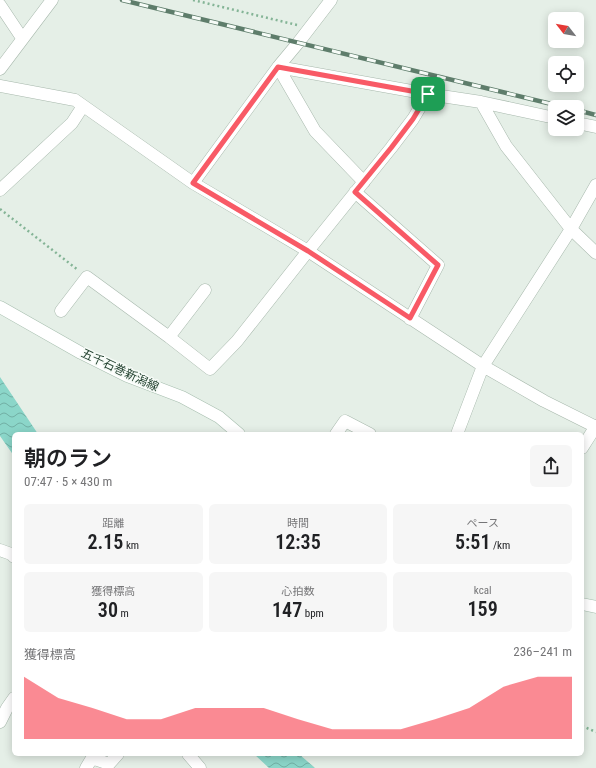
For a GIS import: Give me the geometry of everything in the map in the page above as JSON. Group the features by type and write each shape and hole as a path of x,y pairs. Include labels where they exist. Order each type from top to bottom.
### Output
{"street":[{"path":"0,69 52,0"},
{"path":"193,183 278,67 331,0"},
{"path":"0,5 22,38"},
{"path":"278,67 481,102 548,116"},
{"path":"278,67 315,131 364,182"},
{"path":"0,86 75,100 193,183 308,251 483,366 544,402 596,426 584,445"},
{"path":"61,311 87,277 210,369 237,342 364,182 413,119 428,94"},
{"path":"481,102 506,146 571,229 596,253"},
{"path":"0,190 72,123 83,106"},
{"path":"584,124 596,127"},
{"path":"458,432 483,366 571,229 596,185"},
{"path":"355,192 438,265 410,318"},
{"path":"169,337 205,290"},
{"name":"五千石巻新潟線","path":"0,307 82,353 127,376 182,397 219,417 237,432"},
{"path":"337,432 345,421 366,432"},
{"path":"0,550 12,555"},
{"path":"584,604 596,607"},
{"path":"0,722 12,701"},
{"path":"86,768 92,758 109,764 116,756"},
{"path":"190,756 200,768"}],"path":[{"path":"192,0 309,28"},
{"path":"0,209 87,277"},
{"path":"584,727 596,732"}],"water":[{"path":"0,377 37,432 12,432 12,453 0,436"},
{"path":"256,756 301,756 315,768 269,768"}],"railway":[{"path":"122,0 548,103"},
{"path":"584,112 596,115"}],"route":[{"path":"278,67 428,94 413,119 355,192 438,265 410,318 308,251 193,183 278,67"}]}
